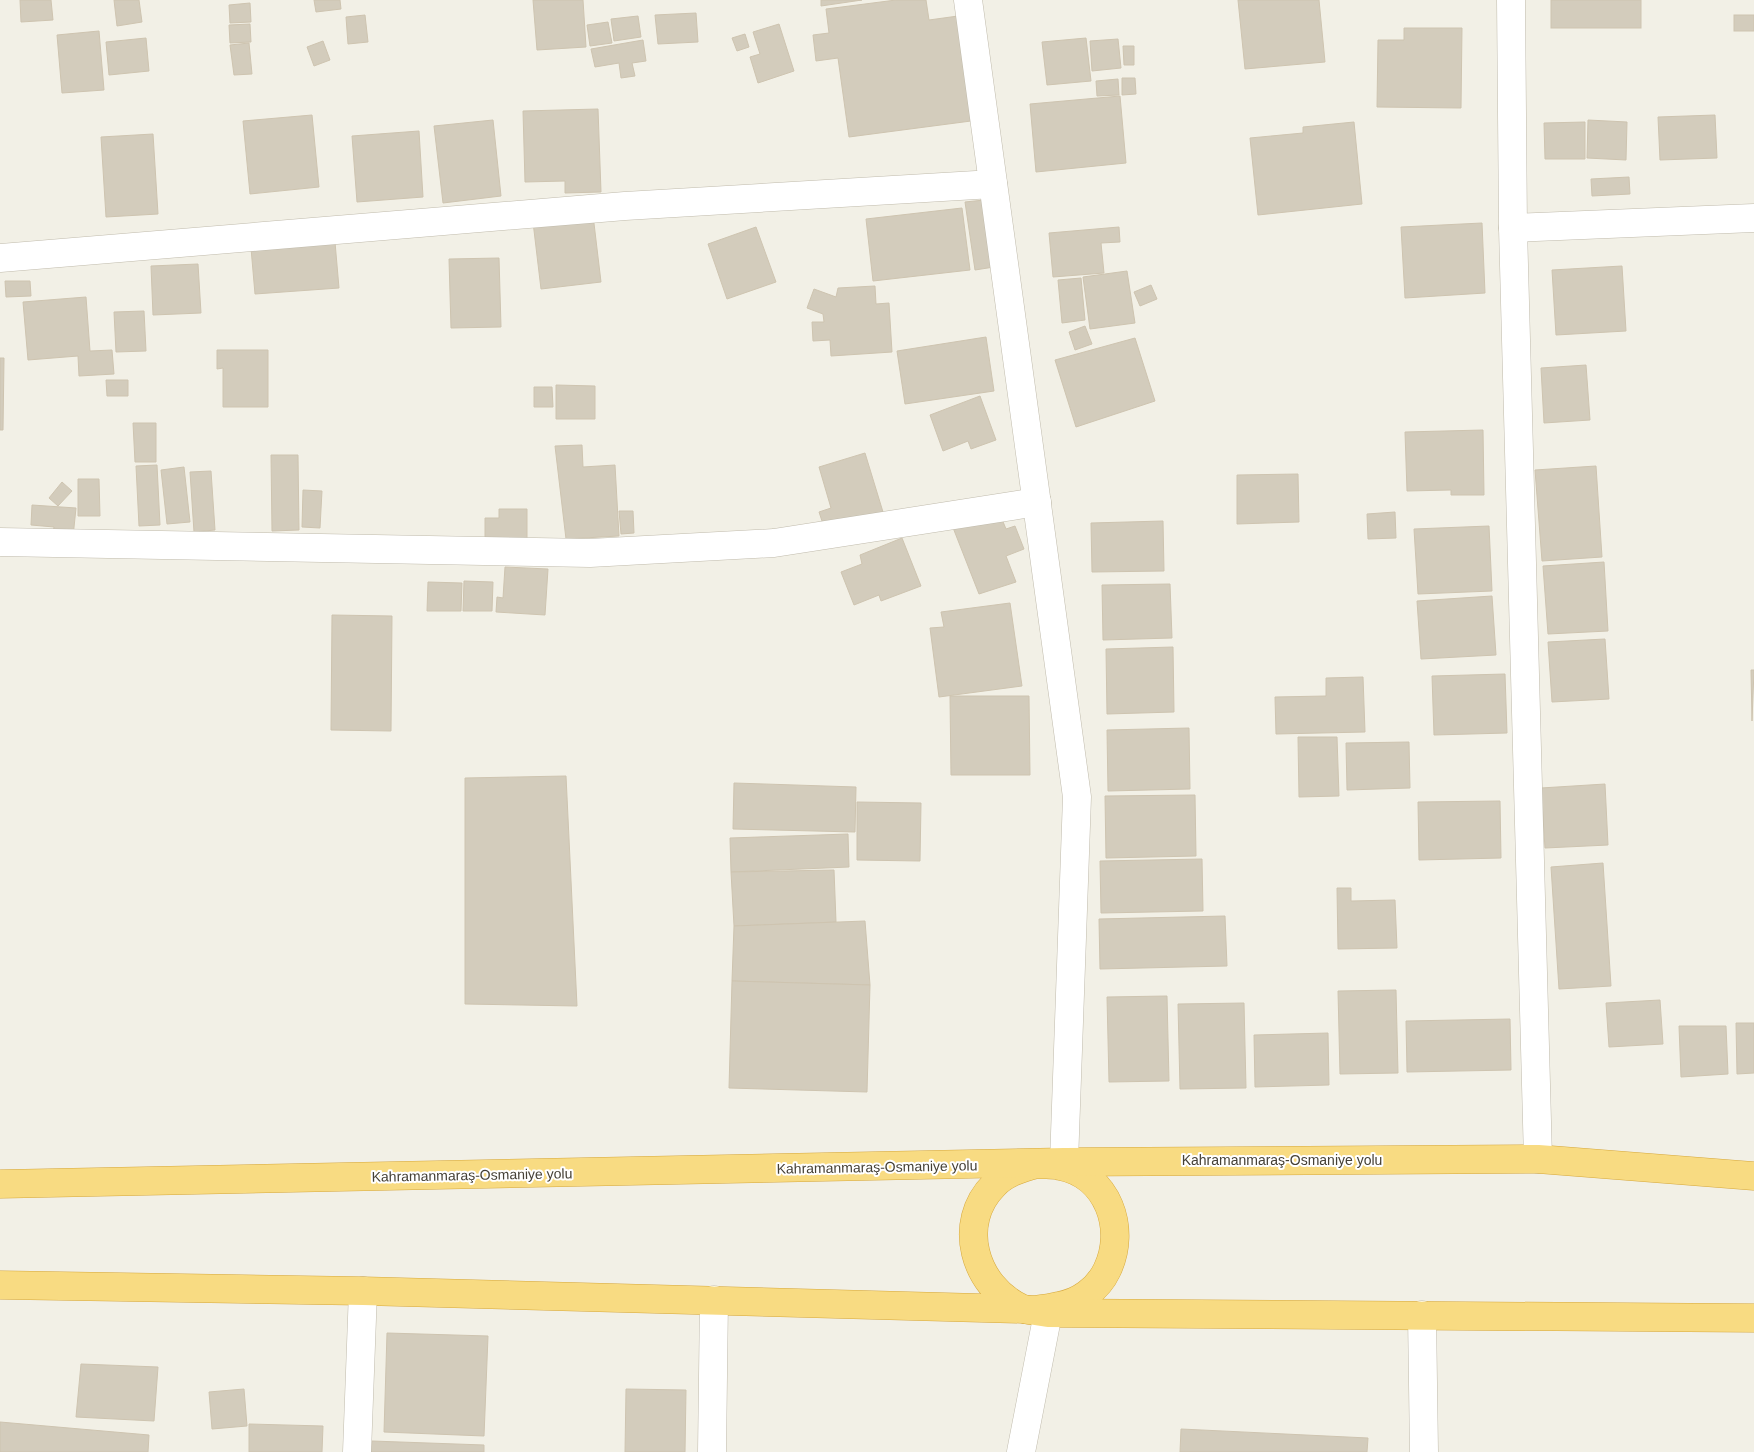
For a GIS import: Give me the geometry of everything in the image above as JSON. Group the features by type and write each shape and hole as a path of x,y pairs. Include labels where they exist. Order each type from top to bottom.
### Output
{"highway":[{"name":"Kahramanmaraş-Osmaniye yolu","path":"0,1184 1051,1163 1538,1158 1754,1176"},
{"path":"1051,1163 1082,1175 1100,1190 1112,1210 1116,1233 1114,1256 1104,1277 1088,1294 1068,1305 1035,1311 1000,1293 984,1275 974,1252 972,1228 980,1204 994,1185 1014,1171 1051,1163"},
{"path":"0,1284 714,1300 1035,1311 1754,1318"}],"street":[{"path":"968,0 1077,797 1051,1163"},
{"path":"1511,0 1513,228 1538,1158"},
{"path":"0,258 625,206 993,184"},
{"path":"1513,228 1754,218"},
{"path":"0,542 590,553 774,543 1037,502"},
{"path":"357,1452 363,1291"},
{"path":"712,1452 714,1300"},
{"path":"1021,1452 1035,1311"},
{"path":"1422,1315 1424,1452"}],"building":[{"path":"20,0 51,0 53,20 21,22"},
{"path":"114,0 139,0 142,22 117,26"},
{"path":"314,0 340,0 341,9 316,12"},
{"path":"533,0 583,0 586,47 537,50"},
{"path":"821,0 862,0 821,6"},
{"path":"896,0 926,0 929,20 958,16 971,121 849,137 838,58 816,61 813,35 829,33 826,9"},
{"path":"1238,0 1319,0 1325,62 1245,69"},
{"path":"1551,0 1641,0 1641,28 1551,28"},
{"path":"250,3 251,22 230,23 229,5"},
{"path":"696,13 698,42 658,44 655,15"},
{"path":"365,15 368,42 348,44 346,17"},
{"path":"1734,15 1754,15 1754,31 1734,31"},
{"path":"638,16 641,37 614,41 611,19"},
{"path":"608,22 612,43 590,46 587,25"},
{"path":"250,24 251,42 230,43 229,25"},
{"path":"779,24 794,71 758,83 750,57 760,54 753,32"},
{"path":"1404,28 1462,28 1461,108 1377,107 1378,40 1404,40"},
{"path":"99,31 104,90 62,93 57,35"},
{"path":"745,34 749,47 737,51 732,38"},
{"path":"146,38 149,71 109,75 106,42"},
{"path":"1086,38 1091,81 1047,85 1042,42"},
{"path":"1118,39 1121,68 1092,71 1090,41"},
{"path":"643,40 646,61 632,63 635,76 621,78 619,63 595,67 591,49"},
{"path":"323,41 330,60 314,66 307,47"},
{"path":"249,43 252,74 234,75 230,45"},
{"path":"1123,46 1134,46 1134,65 1124,65"},
{"path":"1122,78 1135,78 1136,94 1122,95"},
{"path":"1118,79 1119,95 1097,96 1096,81"},
{"path":"1120,96 1126,163 1036,172 1030,104"},
{"path":"598,109 601,192 565,193 565,181 525,182 523,111"},
{"path":"312,115 319,187 250,194 243,121"},
{"path":"1715,115 1717,158 1660,160 1658,117"},
{"path":"493,120 501,196 443,203 434,126"},
{"path":"1588,120 1627,122 1626,160 1587,158"},
{"path":"1354,122 1362,204 1258,215 1250,138 1303,133 1303,127"},
{"path":"1585,122 1585,159 1545,159 1544,123"},
{"path":"419,131 423,197 357,202 352,136"},
{"path":"153,134 158,214 106,217 101,137"},
{"path":"1629,177 1630,194 1592,196 1591,179"},
{"path":"984,200 994,267 975,270 965,202"},
{"path":"962,208 970,270 873,281 866,219"},
{"path":"593,215 601,282 541,289 533,222"},
{"path":"1482,223 1485,293 1405,298 1401,227"},
{"path":"756,227 776,282 727,299 708,244"},
{"path":"1119,227 1120,242 1101,243 1104,273 1053,277 1049,233"},
{"path":"335,242 339,288 255,294 251,248"},
{"path":"499,258 501,327 451,328 449,259"},
{"path":"198,264 201,313 153,315 151,266"},
{"path":"1622,266 1626,331 1556,335 1552,270"},
{"path":"1127,271 1135,323 1090,329 1083,277"},
{"path":"1081,278 1085,320 1062,323 1058,280"},
{"path":"5,281 30,281 31,296 6,297"},
{"path":"1151,285 1157,299 1140,306 1134,292"},
{"path":"875,286 876,304 889,303 892,352 831,356 830,340 813,341 812,322 824,322 823,314 807,308 814,289 836,297 838,288"},
{"path":"86,297 90,351 112,350 114,374 79,376 78,356 28,360 23,302"},
{"path":"144,311 146,351 116,352 114,312"},
{"path":"1085,326 1092,344 1075,350 1069,332"},
{"path":"986,337 994,391 905,404 897,351"},
{"path":"1135,338 1155,401 1076,427 1055,360"},
{"path":"217,350 268,350 268,407 223,407 223,368 217,369"},
{"path":"0,358 4,358 3,430 0,430"},
{"path":"1586,365 1590,420 1544,423 1541,368"},
{"path":"106,380 128,380 128,396 107,396"},
{"path":"556,385 595,386 595,419 556,419"},
{"path":"534,387 552,387 553,407 534,407"},
{"path":"980,396 996,440 971,449 968,441 943,451 930,415"},
{"path":"133,423 156,423 156,462 135,462"},
{"path":"1483,430 1484,495 1451,495 1451,490 1407,491 1405,432"},
{"path":"582,445 583,467 615,465 619,536 566,539 555,446"},
{"path":"865,453 883,512 825,530 819,512 831,508 819,467"},
{"path":"271,455 298,455 299,530 272,531"},
{"path":"157,465 160,525 139,526 136,466"},
{"path":"1596,466 1602,557 1542,561 1535,470"},
{"path":"184,467 190,522 167,524 161,470"},
{"path":"211,471 215,530 194,532 190,472"},
{"path":"1298,474 1299,522 1237,524 1237,475"},
{"path":"78,479 99,479 100,516 78,516"},
{"path":"62,482 72,491 58,506 49,498"},
{"path":"303,490 322,491 320,528 302,527"},
{"path":"32,505 76,508 73,537 53,535 54,527 31,525"},
{"path":"499,509 527,509 527,547 485,547 485,518 499,518"},
{"path":"619,511 633,511 634,533 621,534"},
{"path":"999,512 1006,529 1015,526 1024,549 1006,556 1016,582 979,594 950,520"},
{"path":"1395,512 1396,538 1368,539 1367,514"},
{"path":"1163,521 1164,571 1092,572 1091,523"},
{"path":"1489,526 1492,591 1418,594 1414,529"},
{"path":"902,538 921,586 881,601 879,595 854,605 841,572 862,564 860,555"},
{"path":"1604,562 1608,631 1548,634 1543,566"},
{"path":"505,567 548,569 545,615 496,612 497,597 503,598"},
{"path":"464,581 493,582 492,611 463,611"},
{"path":"428,582 462,583 461,611 427,611"},
{"path":"1170,584 1172,638 1103,640 1102,585"},
{"path":"1492,596 1496,655 1421,659 1417,601"},
{"path":"1010,603 1022,686 939,697 930,628 944,627 941,612"},
{"path":"332,615 392,616 391,731 331,730"},
{"path":"1605,639 1609,699 1552,702 1548,642"},
{"path":"1173,647 1174,712 1107,714 1106,649"},
{"path":"1751,670 1754,670 1752,721"},
{"path":"1505,674 1507,733 1434,735 1432,676"},
{"path":"1363,677 1365,732 1276,734 1275,697 1326,696 1326,678"},
{"path":"950,696 1029,696 1030,775 951,775"},
{"path":"1189,728 1190,789 1108,791 1107,730"},
{"path":"1298,737 1337,737 1339,796 1299,797"},
{"path":"1409,742 1410,788 1347,790 1346,743"},
{"path":"566,776 577,1006 465,1004 465,778"},
{"path":"734,783 856,787 855,832 733,829"},
{"path":"1605,784 1608,845 1545,848 1541,788"},
{"path":"1195,795 1196,856 1106,858 1105,796"},
{"path":"1500,801 1501,858 1419,860 1418,802"},
{"path":"857,802 921,803 920,861 857,860"},
{"path":"848,834 849,867 731,872 730,838"},
{"path":"1202,859 1203,911 1101,913 1100,861"},
{"path":"1603,863 1611,986 1559,989 1551,867"},
{"path":"834,870 836,922 734,926 731,872"},
{"path":"1337,888 1351,888 1351,901 1395,900 1397,948 1338,949"},
{"path":"1225,916 1227,966 1100,969 1099,919"},
{"path":"865,921 870,985 732,981 734,926"},
{"path":"732,981 870,985 867,1092 729,1088"},
{"path":"1396,990 1398,1073 1340,1074 1338,991"},
{"path":"1167,996 1169,1081 1109,1082 1107,997"},
{"path":"1660,1000 1663,1044 1609,1047 1606,1003"},
{"path":"1244,1003 1246,1088 1180,1089 1178,1004"},
{"path":"1510,1019 1511,1070 1407,1072 1406,1021"},
{"path":"1736,1023 1754,1023 1754,1073 1737,1074"},
{"path":"1679,1026 1726,1026 1728,1074 1681,1077"},
{"path":"1328,1033 1329,1085 1255,1087 1254,1035"},
{"path":"387,1333 488,1336 484,1436 384,1432"},
{"path":"81,1364 158,1367 154,1421 76,1417"},
{"path":"244,1389 247,1426 212,1429 209,1392"},
{"path":"626,1389 686,1390 685,1452 625,1452"},
{"path":"0,1422 149,1435 148,1452 0,1452"},
{"path":"249,1424 323,1426 322,1452 249,1452"},
{"path":"1181,1429 1368,1438 1367,1452 1180,1452"},
{"path":"372,1441 484,1445 484,1452 371,1452"}]}
